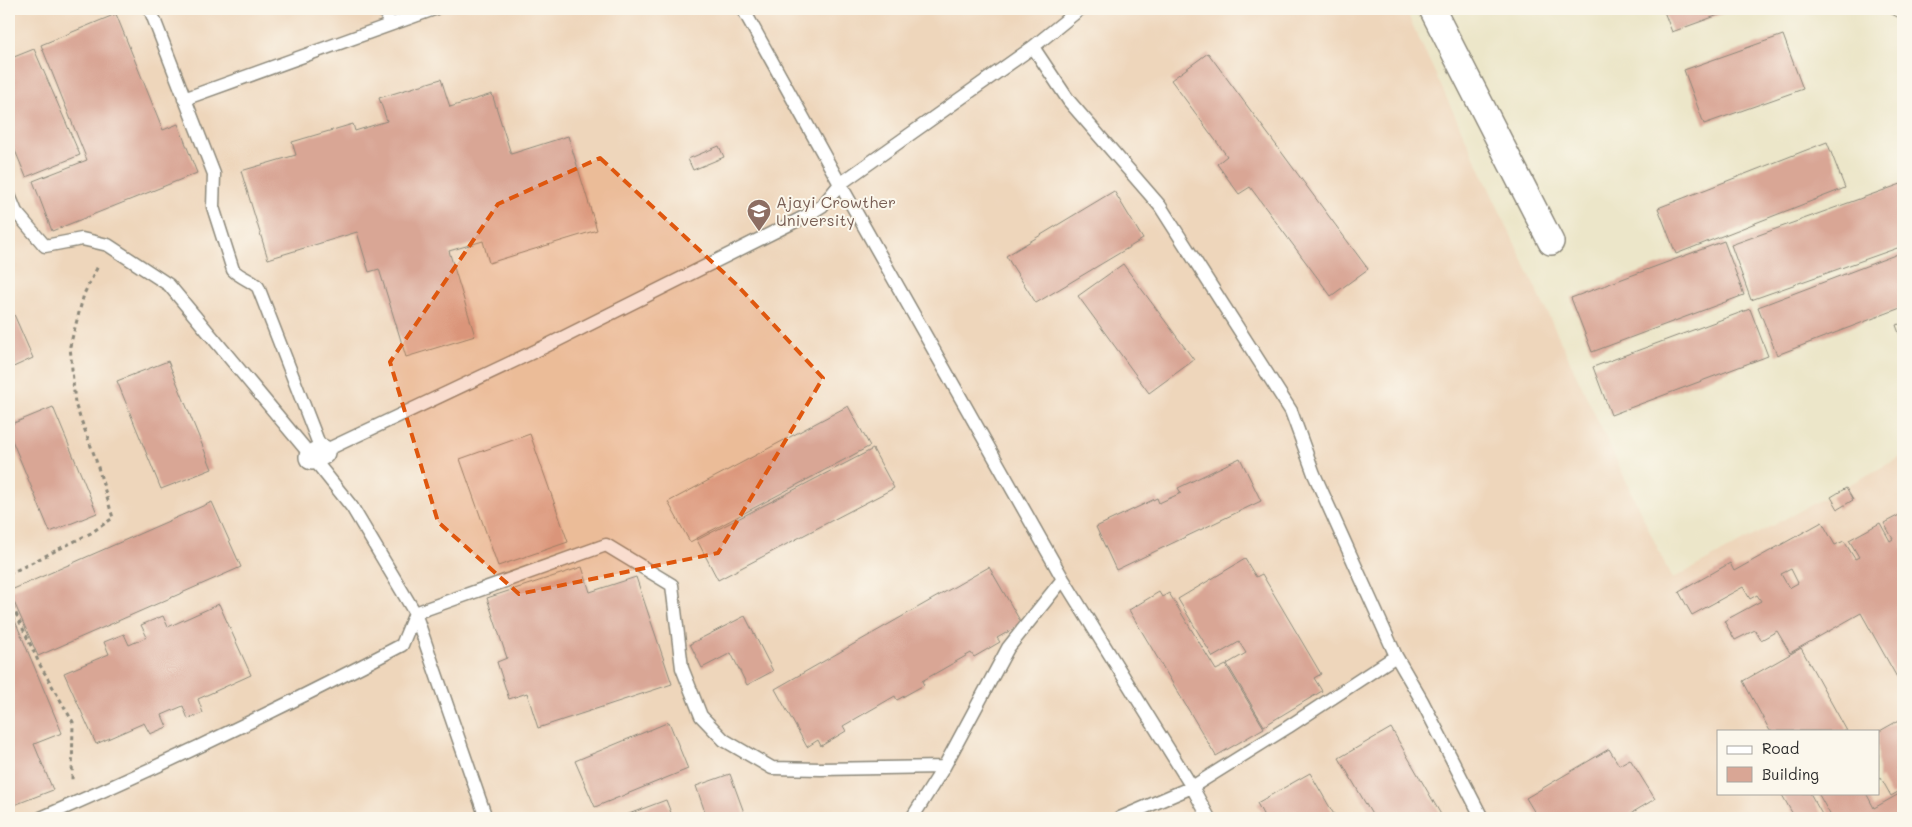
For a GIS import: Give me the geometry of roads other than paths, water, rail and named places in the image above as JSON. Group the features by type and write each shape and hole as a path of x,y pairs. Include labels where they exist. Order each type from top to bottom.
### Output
{"street":[{"path":"1432,9 1551,242"}],"lane":[{"path":"150,9 214,174 213,207 233,270 239,276 252,280 258,287 317,455"},
{"path":"385,9 389,24"},
{"path":"184,99 434,9"},
{"path":"744,9 840,184 1063,579 1192,787 1208,818"},
{"path":"317,455 546,346 806,216 822,206 840,184 1033,47 1080,9"},
{"path":"1033,47 1069,102 1160,206 1291,411 1314,474 1396,656 1422,701 1482,818"},
{"path":"9,195 16,212 45,246 82,238 108,245 169,285 317,455 352,507 415,613 486,818"},
{"path":"41,818 144,774 287,705 402,644 415,613 606,545 672,584 682,668 701,716 724,740 772,768 944,767"},
{"path":"912,818 944,767 1008,648 1063,579"},
{"path":"1120,818 1192,787 1396,656"}],"place":[{"name":"Ajayi Crowther University","path":"759,232"}]}
